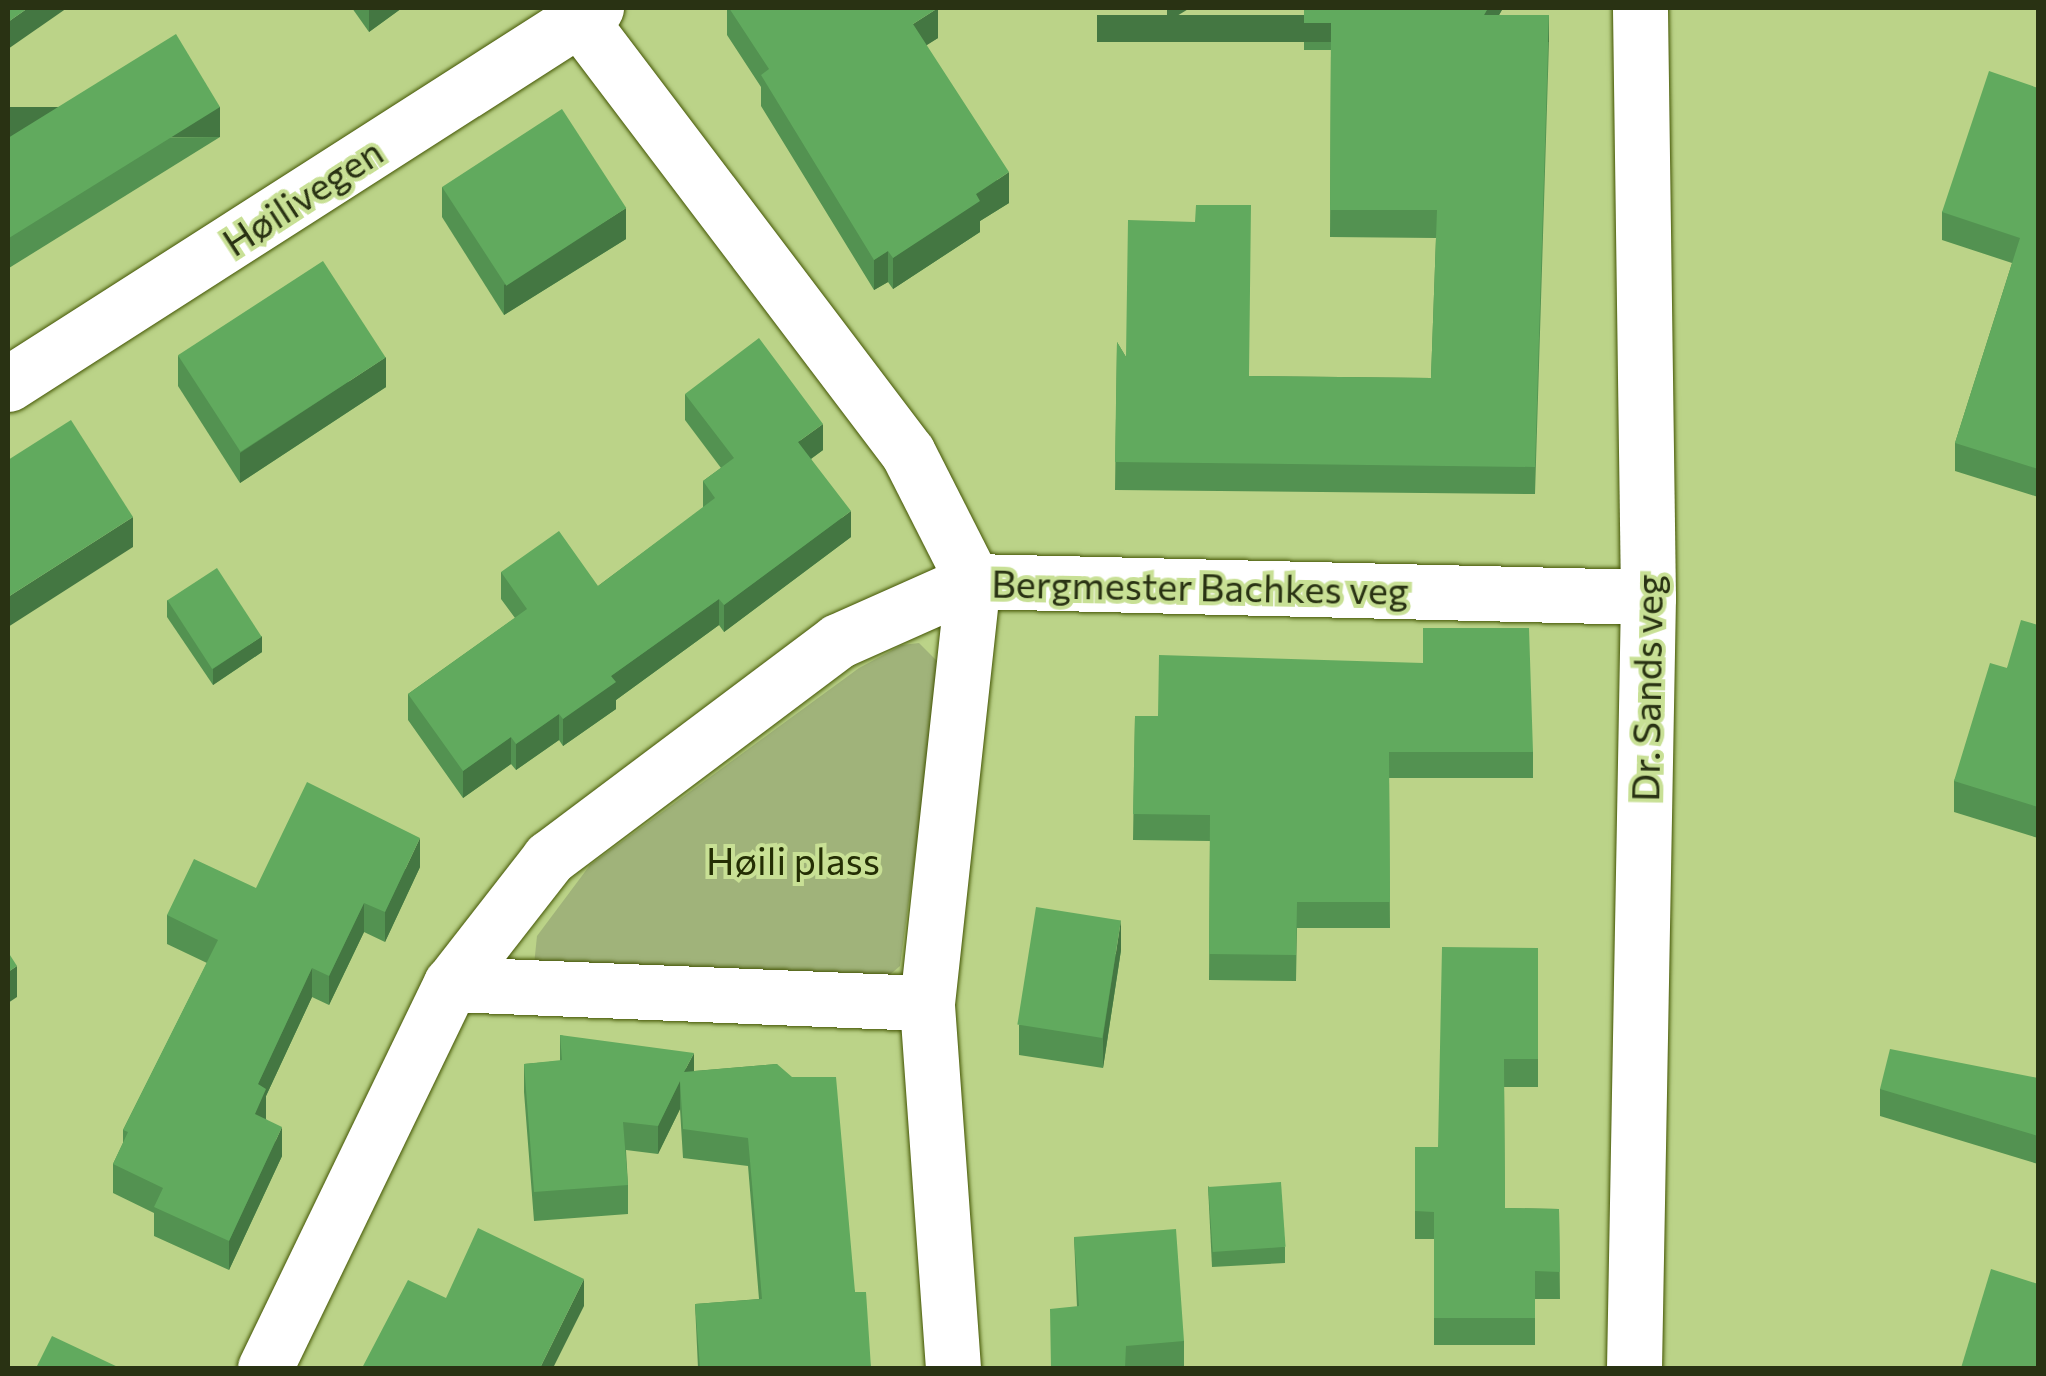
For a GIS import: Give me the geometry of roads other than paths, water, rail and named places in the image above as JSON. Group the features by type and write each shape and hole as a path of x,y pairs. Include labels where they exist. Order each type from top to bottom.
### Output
{"street":[{"name":"Dr. Sands veg","path":"1634,1368 1648,597 1640,8"},
{"name":"Bergmester Bachkes veg","path":"582,11 908,454 973,581 1648,597"},
{"name":"Høilivegen","path":"8,384 582,11"},
{"path":"264,1368 451,984 549,858 673,760 838,642 973,581"},
{"path":"953,1368 927,1003 973,581"},
{"path":"451,984 927,1003"}],"park label":[{"name":"Høili plass","path":"793,860"}]}
